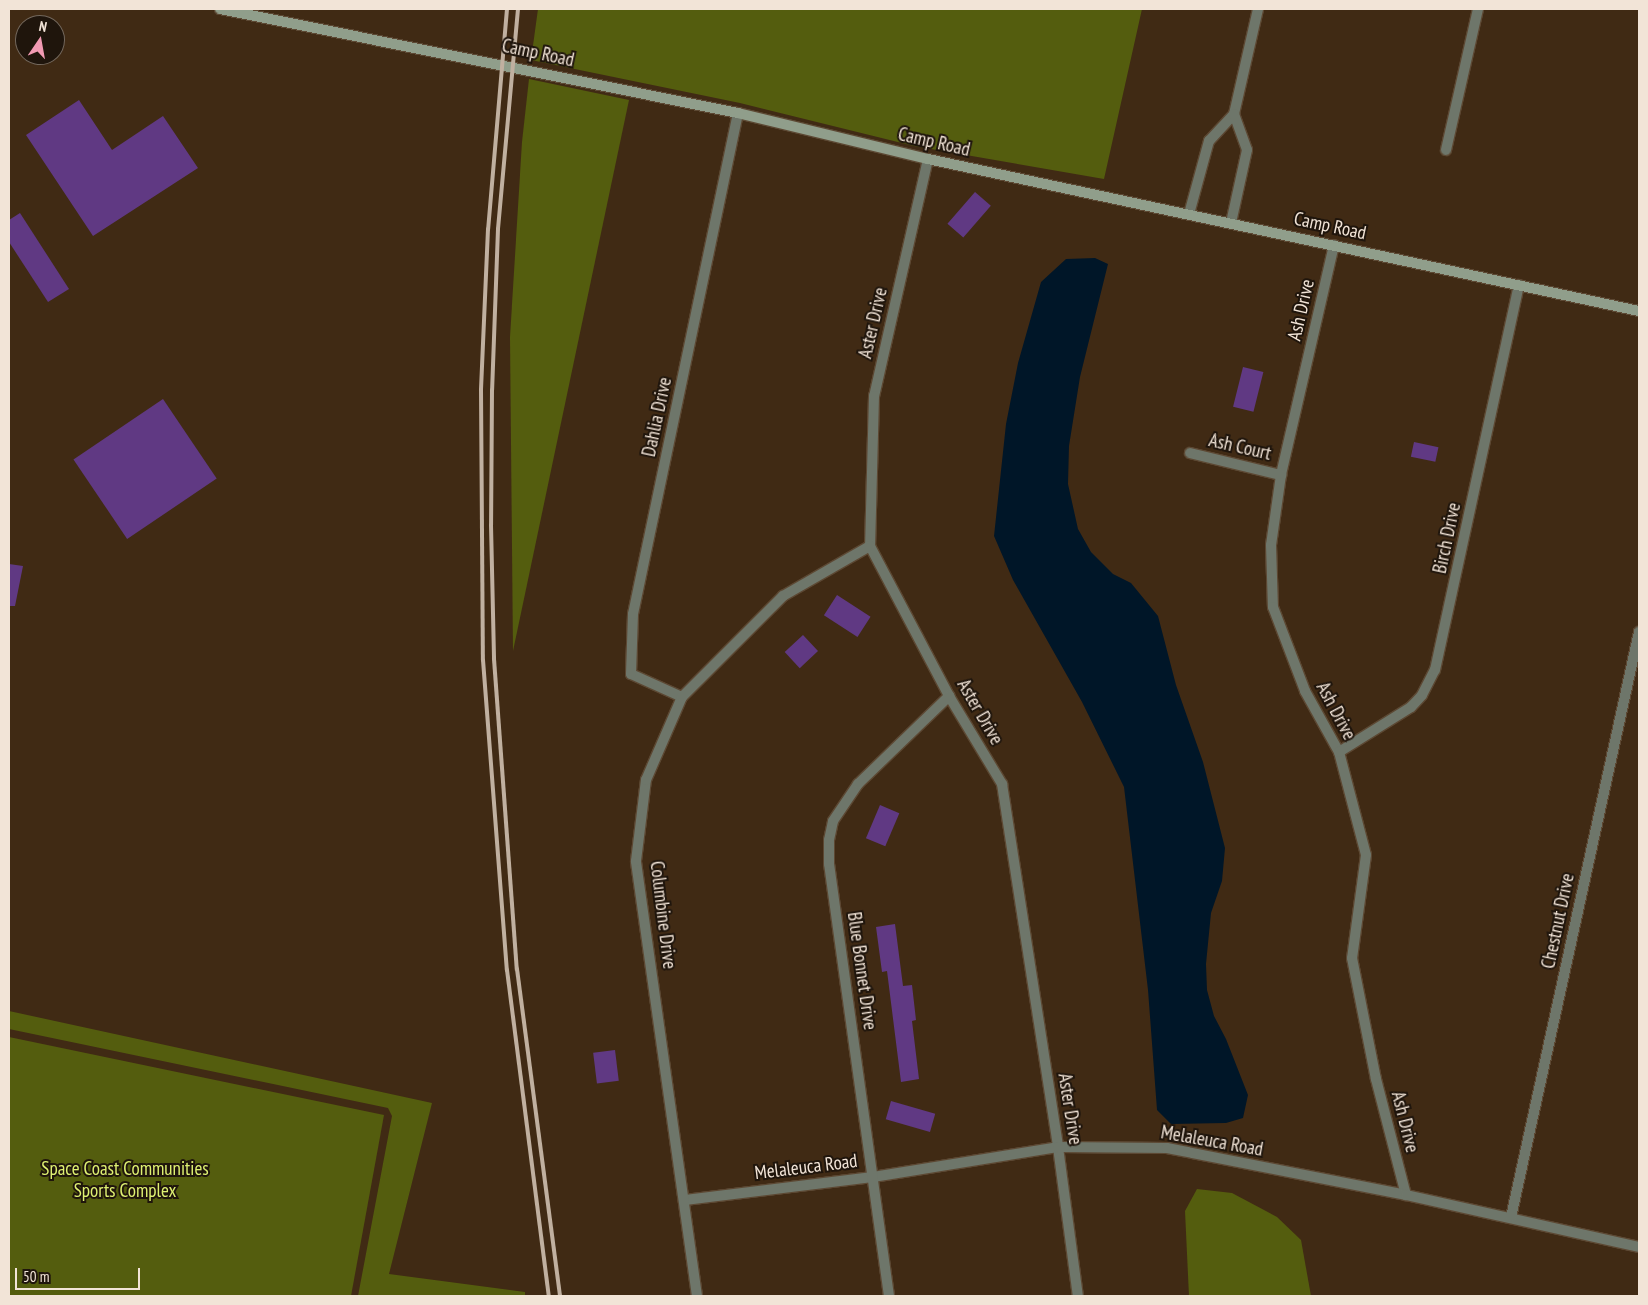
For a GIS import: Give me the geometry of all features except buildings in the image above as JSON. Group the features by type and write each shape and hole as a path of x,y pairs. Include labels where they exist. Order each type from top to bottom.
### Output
{"street":[{"name":"Camp Road","path":"220,9 738,113 928,159 1639,311"},
{"path":"1189,214 1209,142 1234,114 1258,9"},
{"path":"1446,150 1478,9"},
{"name":"Dahlia Drive","path":"682,697 631,674 633,614 738,113"},
{"path":"1231,223 1247,150 1234,114"},
{"name":"Aster Drive","path":"928,159 874,396 870,546 950,696 1002,784 1058,1147 1078,1296"},
{"name":"Ash Drive","path":"1334,245 1281,475 1271,544 1273,606 1305,691 1339,752 1366,854 1352,958 1376,1079 1406,1195"},
{"name":"Birch Drive","path":"1339,752 1411,707 1422,695 1435,670 1519,286"},
{"name":"Ash Court","path":"1190,453 1281,475"},
{"name":"Columbine Drive","path":"696,1296 685,1200 636,861 646,780 682,697 783,596 870,546"},
{"name":"Chestnut Drive","path":"1511,1217 1639,632"},
{"name":"Blue Bonnet Drive","path":"890,1296 829,864 829,840 833,821 858,784 950,696"},
{"name":"Melaleuca Road","path":"685,1200 873,1177 1058,1147 1167,1148 1406,1195 1639,1246"}],"green space":[{"path":"538,9 1142,9 1104,179 914,146 740,103 531,60"},
{"path":"529,79 629,100 513,651 510,337 522,142"},
{"path":"9,1011 432,1103 389,1274 525,1292 525,1296 358,1296 392,1116 388,1108 9,1029"},
{"name":"Space Coast Communities Sports Complex","path":"9,1037 384,1115 351,1296 9,1296"},
{"path":"1197,1189 1232,1193 1277,1217 1301,1240 1311,1296 1189,1296 1185,1211"}],"water":[{"path":"1095,258 1108,264 1080,377 1069,446 1068,484 1078,529 1091,552 1113,574 1131,583 1158,616 1176,685 1203,762 1225,848 1222,881 1211,913 1206,964 1207,990 1214,1016 1226,1039 1248,1095 1243,1118 1226,1123 1171,1124 1157,1110 1148,990 1124,787 1082,702 1013,580 994,536 1006,424 1018,363 1041,282 1066,259"}],"railway":[{"path":"507,9 488,229 481,390 483,660 507,970 549,1296"},
{"path":"518,9 498,229 492,390 491,525 494,659 517,969 560,1296"}]}
